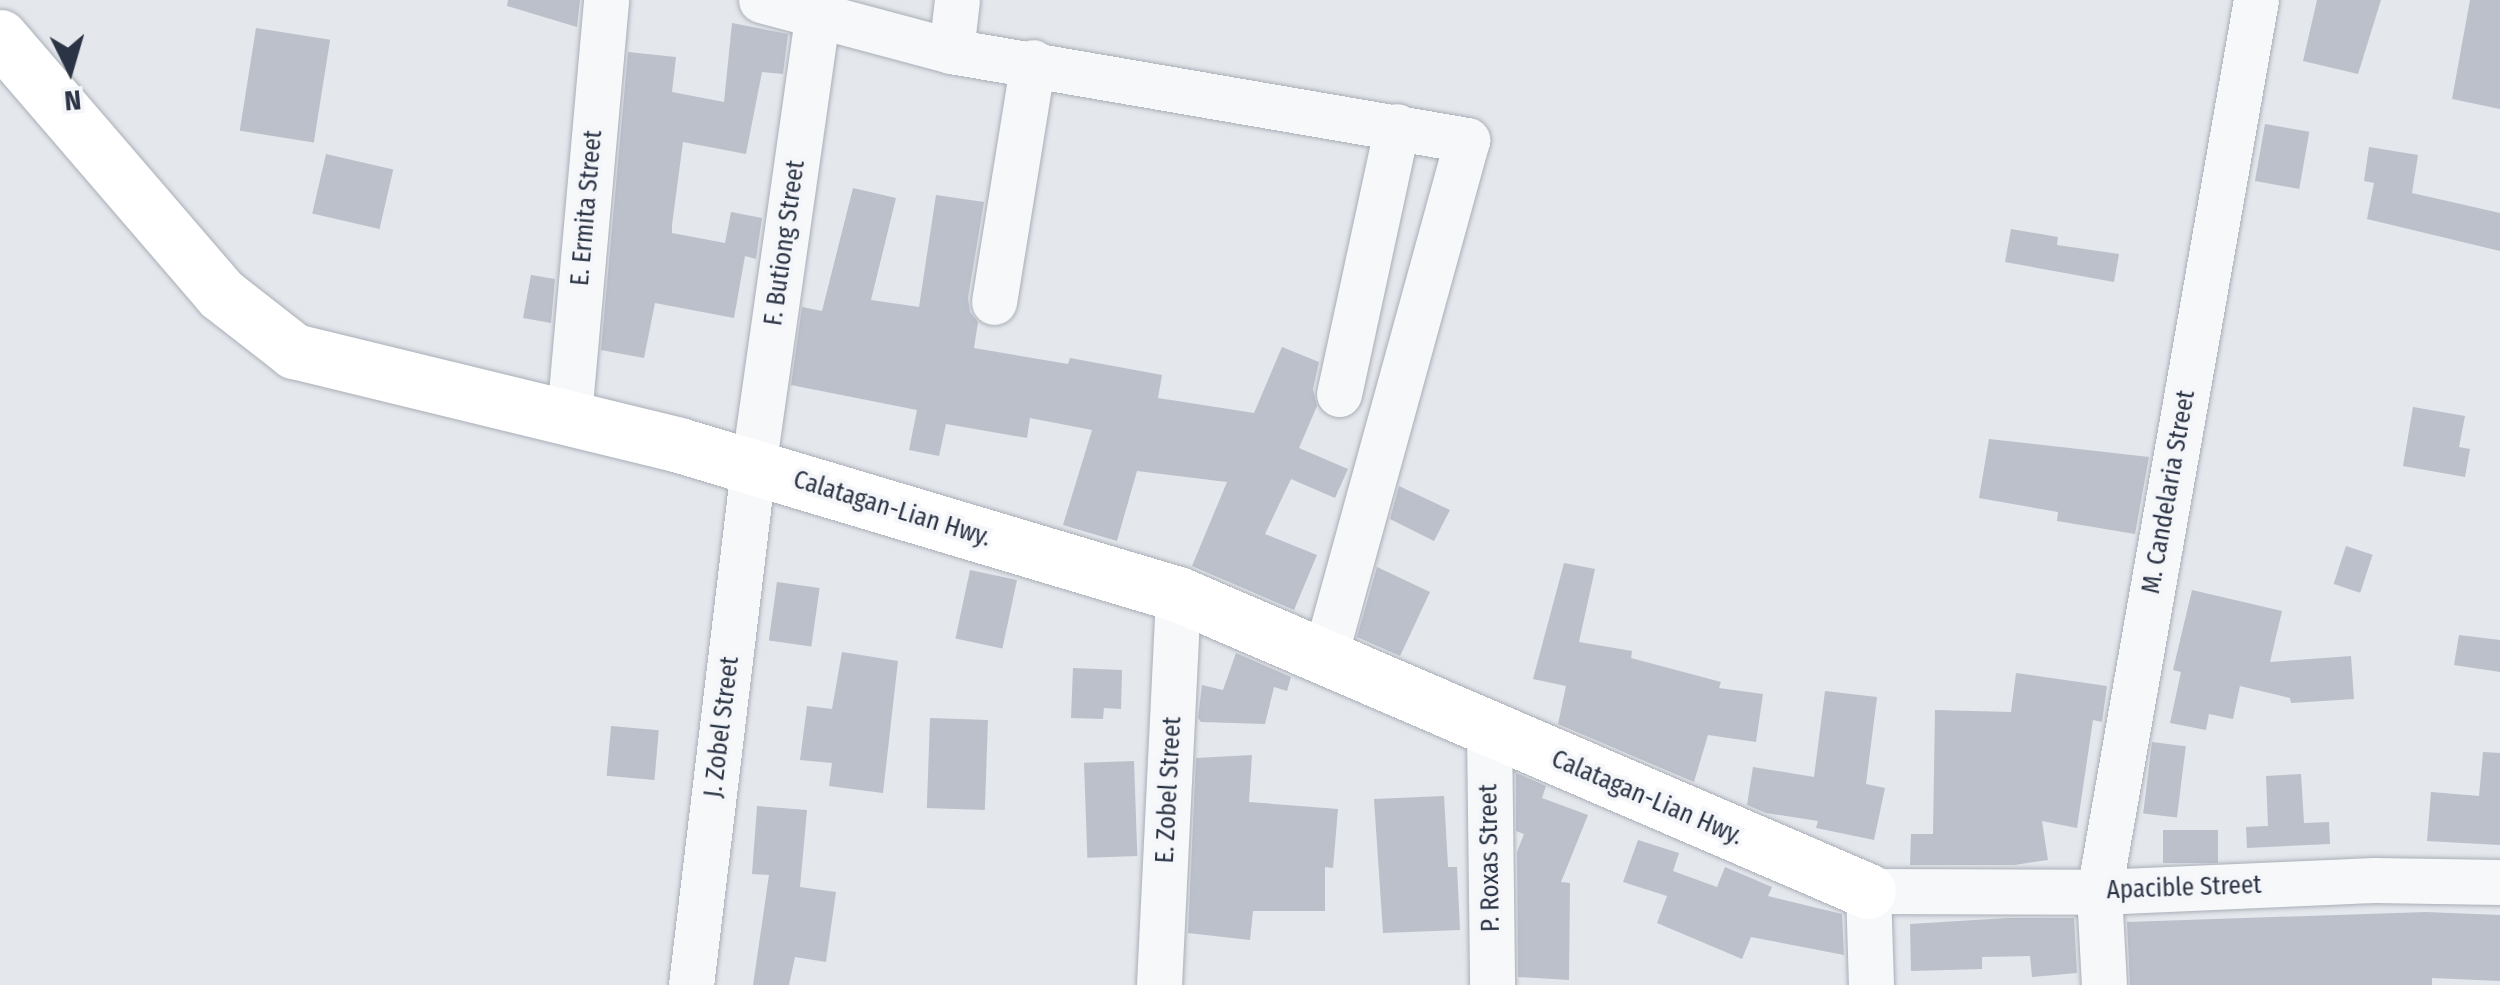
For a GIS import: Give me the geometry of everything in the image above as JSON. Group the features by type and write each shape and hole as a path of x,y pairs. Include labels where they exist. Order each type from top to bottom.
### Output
{"main road":[{"name":"Calatagan-Lian Hwy.","path":"0,37 221,294 294,350 569,416 1178,594 1868,891"}],"street":[{"name":"E. Ermita Street","path":"569,416 606,0"},
{"path":"761,0 951,51 1033,62 1467,140 1324,659"},
{"path":"951,51 956,0"},
{"name":"M. Candelaria Street","path":"2104,985 2098,892 2256,0"},
{"name":"F. Butiong Street","path":"753,468 817,18"},
{"path":"994,302 1033,62"},
{"path":"1340,394 1396,126"},
{"name":"J. Zobel Street","path":"692,985 753,468"},
{"name":"E. Zobel Street","path":"1160,985 1178,594"},
{"name":"P. Roxas Street","path":"1488,730 1492,985"},
{"name":"Apacible Street","path":"1868,891 2098,892 2375,880 2500,882"},
{"path":"1868,891 1871,985"}],"building":[{"path":"508,0 580,0 577,27 507,6"},
{"path":"2317,0 2381,0 2358,74 2303,61"},
{"path":"2470,0 2500,0 2500,109 2452,99"},
{"path":"732,23 788,34 783,74 762,72 746,154 683,142 672,233 725,243 731,212 762,218 756,259 745,256 734,318 655,303 644,358 601,350 628,52 676,57 672,92 724,102"},
{"path":"256,28 330,40 314,142 240,131"},
{"path":"2265,124 2309,132 2299,189 2255,181"},
{"path":"2369,147 2418,155 2412,193 2500,213 2500,251 2367,219 2374,183 2364,181"},
{"path":"326,154 393,170 380,229 312,213"},
{"path":"853,188 896,198 871,300 919,307 936,195 984,202 968,298 970,312 978,322 974,348 1068,364 1070,358 1162,375 1158,398 1254,413 1282,347 1319,362 1313,389 1317,406 1299,448 1348,469 1335,498 1291,479 1265,534 1317,555 1294,610 1192,566 1227,482 1137,471 1117,541 1063,525 1092,430 1030,418 1027,438 946,424 939,456 909,450 917,410 791,385 802,307 822,311"},
{"path":"2011,229 2058,237 2057,245 2119,254 2114,282 2005,262"},
{"path":"531,275 555,279 551,323 523,318"},
{"path":"2413,407 2465,416 2459,447 2470,449 2465,477 2403,466"},
{"path":"1989,439 2149,457 2135,534 2057,521 2058,512 1979,498"},
{"path":"1399,486 1450,510 1434,541 1390,519"},
{"path":"2346,546 2373,555 2360,593 2334,584"},
{"path":"1564,563 1595,569 1579,642 1632,651 1631,658 1721,682 1719,688 1763,694 1756,742 1708,735 1694,782 1558,724 1566,686 1533,679"},
{"path":"1377,567 1430,592 1400,656 1357,637"},
{"path":"970,570 1017,580 1002,648 955,638"},
{"path":"777,582 820,588 811,646 769,640"},
{"path":"2192,590 2282,611 2270,662 2351,656 2354,699 2291,703 2290,698 2240,686 2233,719 2209,714 2206,730 2170,723 2181,672 2173,670"},
{"path":"2459,635 2500,640 2500,672 2454,665"},
{"path":"842,652 898,661 883,793 829,786 832,763 800,760 807,706 832,709"},
{"path":"1236,653 1291,677 1287,691 1274,687 1265,724 1201,722 1198,718 1202,685 1223,690"},
{"path":"1073,668 1122,670 1121,709 1104,708 1103,719 1071,718"},
{"path":"2016,673 2107,686 2102,722 2093,720 2077,828 2042,821 2048,860 2014,865 1910,865 1911,834 1933,834 1935,710 2011,712"},
{"path":"1825,691 1877,697 1866,784 1885,788 1874,840 1816,828 1818,821 1766,813 1747,805 1753,767 1814,777"},
{"path":"930,718 988,720 985,810 927,808"},
{"path":"611,726 659,730 654,780 607,776"},
{"path":"2152,742 2186,746 2177,818 2143,813"},
{"path":"2483,752 2500,753 2500,845 2427,841 2431,792 2479,796"},
{"path":"1252,755 1249,802 1338,809 1333,868 1325,867 1325,911 1253,911 1250,940 1188,933 1196,758"},
{"path":"1134,761 1137,856 1087,858 1084,763"},
{"path":"1516,773 1546,786 1542,798 1588,815 1561,882 1570,883 1569,980 1518,977 1517,852 1524,834 1516,831"},
{"path":"2301,774 2304,823 2329,822 2330,844 2247,848 2246,827 2268,826 2266,776"},
{"path":"1444,796 1448,867 1457,867 1460,930 1383,933 1374,799"},
{"path":"757,806 807,810 800,887 836,892 826,962 795,957 789,985 753,985 769,875 752,874"},
{"path":"2163,830 2218,830 2218,863 2163,863"},
{"path":"1638,840 1679,853 1673,871 1717,887 1725,867 1772,887 1768,896 1842,914 1844,955 1751,937 1742,959 1657,923 1667,896 1623,882"},
{"path":"2426,912 2500,915 2500,981 2432,978 2432,985 2130,985 2127,922"},
{"path":"2074,918 2077,973 2032,977 2030,956 1982,957 1982,969 1911,971 1910,924"}]}
